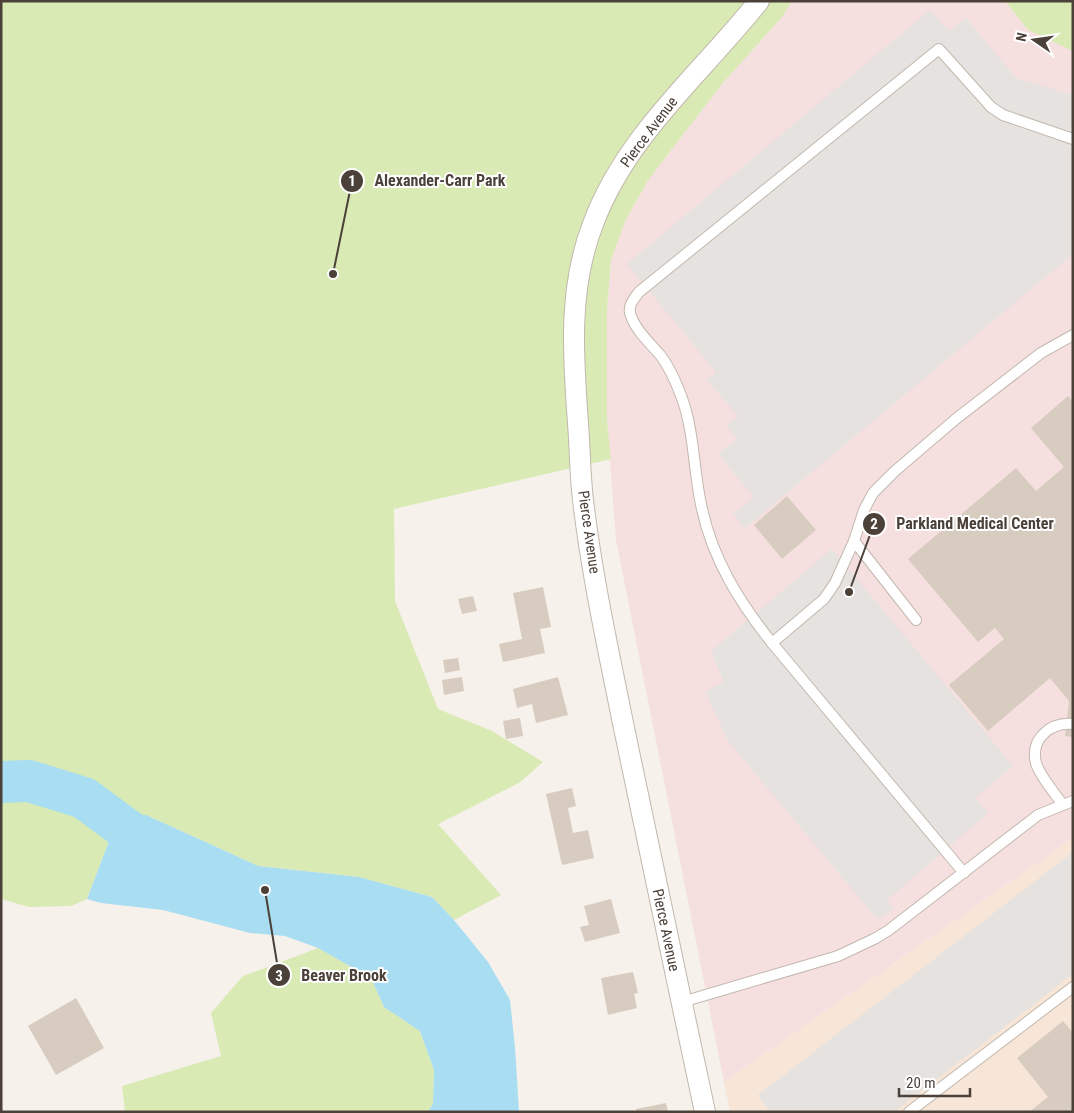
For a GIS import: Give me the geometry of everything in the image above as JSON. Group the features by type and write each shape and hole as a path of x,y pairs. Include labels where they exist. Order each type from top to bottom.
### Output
{"street":[{"name":"Pierce Avenue","path":"705,1112 636,786 593,563 583,501 574,376 574,318 576,286 584,248 594,220 611,184 624,162 659,116 736,30 759,1"}],"lane":[{"path":"964,873 772,643 744,606 713,548 701,508 691,434 683,399 673,374 639,330 630,315 630,304 639,292 939,49 991,107 1003,115 1073,139"},
{"path":"772,643 824,599 835,584 854,541 864,510 873,493 895,471 980,400 1041,353 1073,334"},
{"path":"854,541 916,620"},
{"path":"1062,804 1036,764 1037,743 1043,733 1051,726 1073,724"},
{"path":"682,1002 838,956 859,947 889,930 1038,815 1073,800"},
{"path":"909,1112 1073,987"}],"shaded area":[{"path":"792,1 1073,1 1073,838 724,1082 616,540 607,421 607,309 611,260 626,219 649,179 722,84 782,17"},
{"path":"930,10 949,31 966,18 1016,78 1073,95 1073,254 745,528 733,514 754,497 718,454 737,439 727,426 738,416 707,380 716,372 627,264"},
{"path":"832,549 1013,766 975,798 988,813 887,900 893,908 878,920 728,741 705,691 724,682 711,651"},
{"path":"1073,838 1073,1112 730,1112 724,1082"},
{"path":"1073,852 1073,974 894,1112 770,1112 758,1095"}],"green space":[{"path":"1,1 792,1 782,17 722,84 649,179 626,219 611,260 607,309 607,421 611,459 394,509 395,601 438,709 492,731 543,762 519,783 438,824 501,895 454,920 432,897 359,877 258,866 146,815 119,815 87,899 71,906 29,907 1,899"},
{"path":"1005,1 1073,1 1073,51 1028,30"},
{"path":"318,948 371,978 384,1007 420,1031 434,1070 433,1104 428,1112 125,1112 122,1086 221,1056 211,1013 243,976"}],"water":[{"path":"119,815 146,815 258,866 359,877 432,897 454,920 488,962 510,1000 519,1112 428,1112 433,1104 434,1070 420,1031 384,1007 371,978 318,948 285,936 250,933 163,910 101,903 87,899"}],"building":[{"path":"1068,396 1073,402 1073,737 1065,736 1069,701 1050,678 988,731 949,685 1004,639 995,628 978,642 908,559 1016,468 1036,491 1064,467 1031,428"},
{"path":"787,496 816,530 782,559 754,525"},
{"path":"543,587 551,627 540,629 545,653 503,662 499,644 522,639 513,593"},
{"path":"473,596 477,611 462,614 458,599"},
{"path":"458,658 460,670 445,673 443,660"},
{"path":"462,677 464,691 444,695 442,680"},
{"path":"558,677 568,715 536,723 532,704 517,708 513,689"},
{"path":"520,718 523,736 506,739 503,721"},
{"path":"572,788 576,806 568,808 573,833 588,830 594,858 562,865 546,794"},
{"path":"611,899 620,933 585,942 580,927 589,925 584,906"},
{"path":"633,972 638,993 634,994 637,1008 608,1015 601,978"},
{"path":"76,998 104,1048 56,1075 28,1026"},
{"path":"1063,1021 1073,1033 1073,1112 1029,1112 1048,1097 1017,1058"},
{"path":"666,1103 668,1112 636,1112 636,1109"}],"waterway":[{"path":"1,782 29,781 84,798 164,857"}],"place":[{"name":"Alexander-Carr Park","path":"333,274"},
{"name":"Parkland Medical Center","path":"849,592"},
{"name":"Beaver Brook","path":"265,890"}]}
